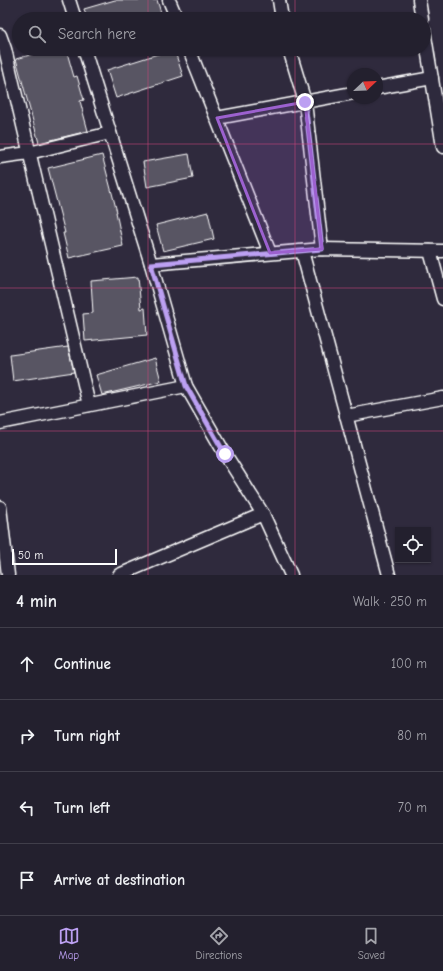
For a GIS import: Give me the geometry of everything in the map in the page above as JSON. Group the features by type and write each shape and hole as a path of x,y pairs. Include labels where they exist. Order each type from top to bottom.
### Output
{"street":[{"path":"69,0 73,12"},
{"path":"169,0 174,12"},
{"path":"279,0 281,12"},
{"path":"419,0 421,12"},
{"path":"0,35 89,406"},
{"path":"86,56 151,264 186,386 225,454 263,514 291,575"},
{"path":"192,56 270,253"},
{"path":"291,56 305,102 322,249"},
{"path":"428,56 443,148"},
{"path":"383,87 432,78"},
{"path":"217,118 347,94"},
{"path":"0,157 29,153 110,133"},
{"path":"151,264 322,249 443,252"},
{"path":"302,250 389,575"},
{"path":"430,251 440,272 443,299"},
{"path":"0,423 186,386"},
{"path":"346,416 443,398"},
{"path":"0,506 8,575"},
{"path":"119,575 263,514"}],"highlighted area":[{"path":"305,102 322,249 270,253 217,118"}],"building":[{"path":"115,0 157,0 161,12 85,12 84,9"},
{"path":"26,56 68,56 74,77 77,76 84,100 80,101 88,131 39,143 16,59"},
{"path":"152,56 176,56 183,76 116,98 107,70"},
{"path":"189,154 193,178 147,187 143,162"},
{"path":"102,155 117,212 123,246 69,258 63,233 65,233 48,168"},
{"path":"208,212 214,239 163,251 156,225"},
{"path":"138,277 141,309 145,308 147,335 85,341 83,314 93,313 91,281"},
{"path":"68,347 74,372 13,381 10,355"},
{"path":"155,358 161,381 102,395 96,375"}],"route":[{"path":"225,454 186,386 151,264 322,249 305,102"}]}
